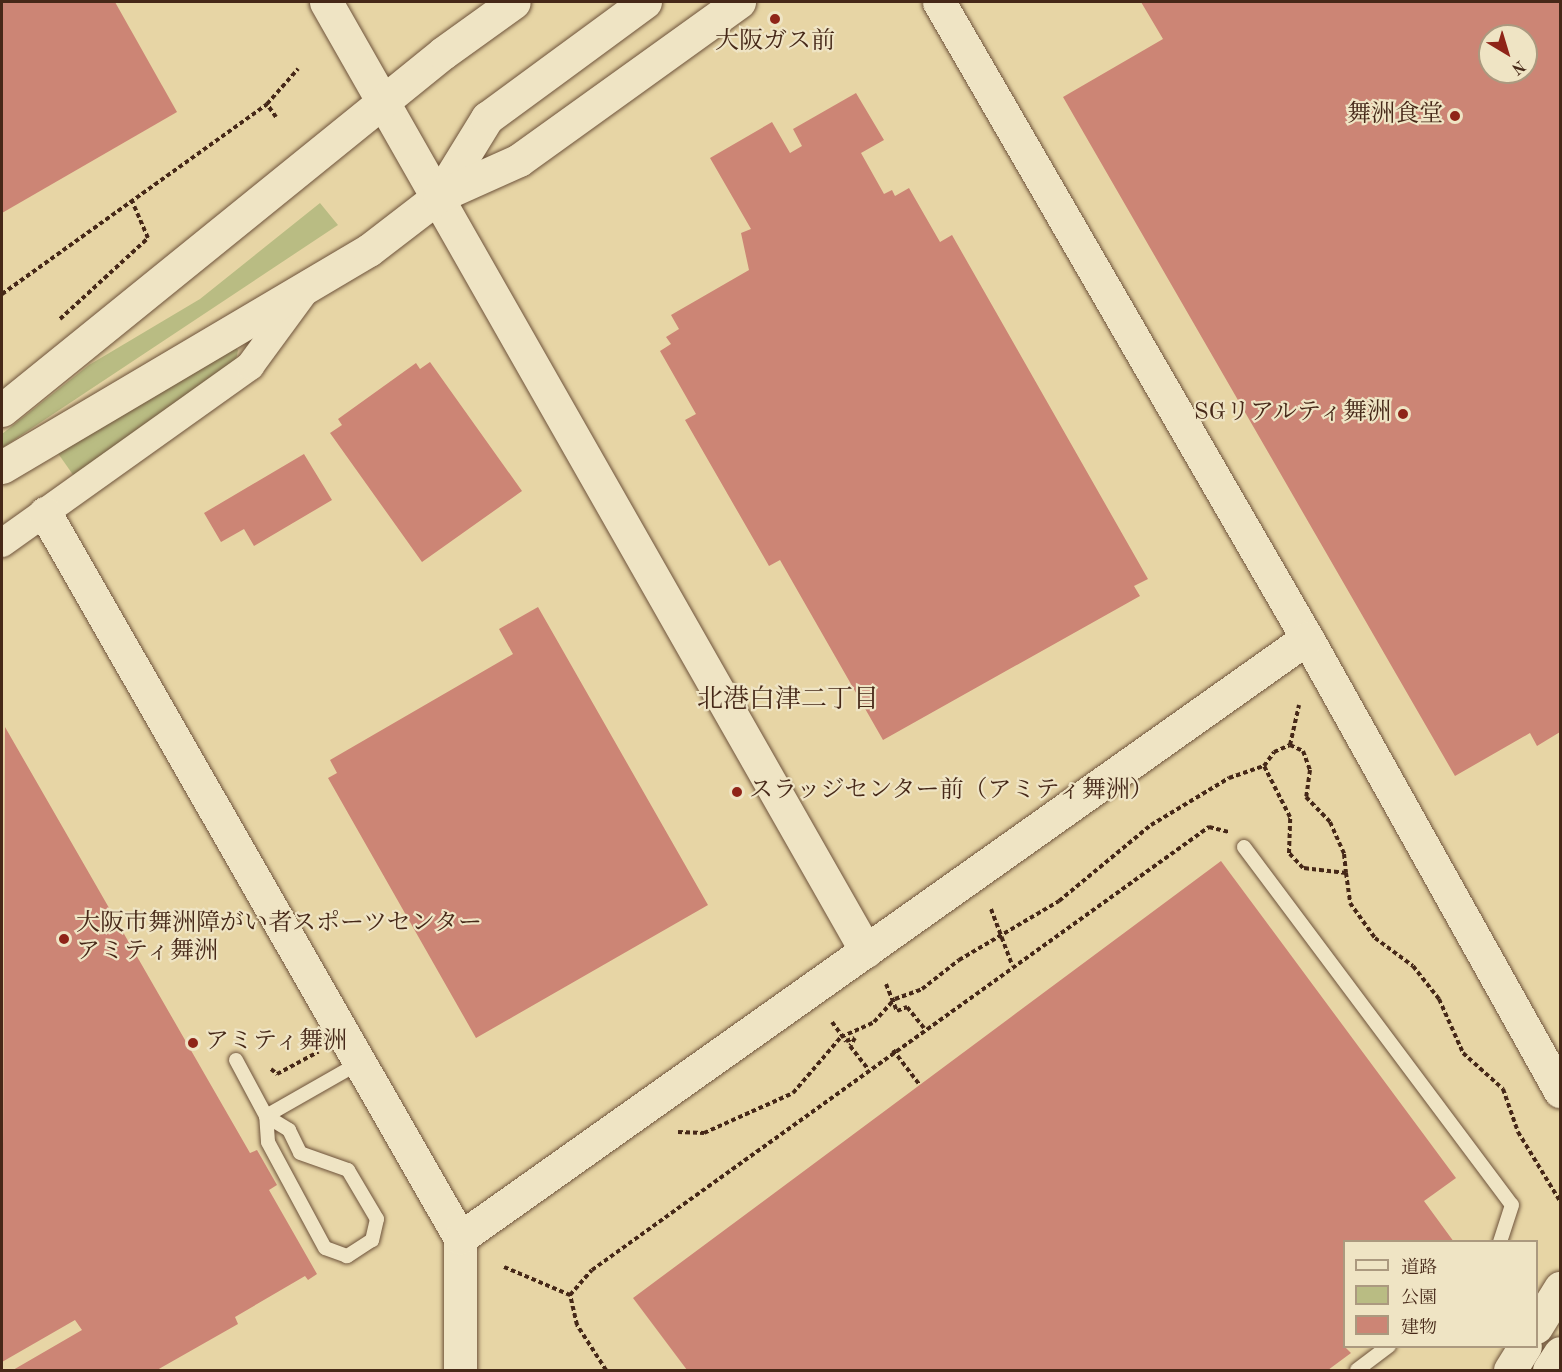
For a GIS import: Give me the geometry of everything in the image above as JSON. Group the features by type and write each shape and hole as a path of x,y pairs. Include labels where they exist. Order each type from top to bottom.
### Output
{"street":[{"path":"326,2 440,196 866,951"},
{"path":"2,410 384,101 514,2"},
{"path":"440,196 487,118 645,2"},
{"path":"2,467 369,250 440,196 519,160 739,2"},
{"path":"939,2 1307,638 1560,1090"},
{"path":"2,543 250,366 310,284"},
{"path":"45,513 460,1238 460,1371"},
{"path":"460,1238 1307,638"},
{"path":"1538,1324 1560,1288"},
{"path":"1510,1371 1524,1348"},
{"path":"1549,1371 1560,1353"}],"lane":[{"path":"1244,848 1512,1205 1501,1240"},
{"path":"236,1060 266,1116 268,1142 325,1248 347,1256 372,1240 377,1220 348,1170 300,1153 289,1130 266,1116"},
{"path":"266,1116 359,1063"},
{"path":"1357,1371 1388,1348"}],"path":[{"path":"2,294 267,104 298,69"},
{"path":"267,104 276,117"},
{"path":"53,325 148,238 132,201"},
{"path":"1290,745 1299,705"},
{"path":"678,1132 704,1134 793,1093 841,1037 874,1022 896,999 922,989 998,937 1059,901 1151,825 1230,778 1264,766 1274,752 1290,745 1303,751 1310,770 1306,797 1330,822 1346,873 1350,903 1375,938 1413,966 1439,999 1463,1053 1503,1089 1518,1132 1560,1201"},
{"path":"1264,766 1290,817 1288,853 1303,868 1326,874 1346,873"},
{"path":"570,1295 592,1270 867,1068 1209,827 1231,833 1244,848"},
{"path":"992,909 998,937 1012,965"},
{"path":"886,984 896,999 897,1011 908,1007 924,1028"},
{"path":"832,1022 841,1037"},
{"path":"841,1037 855,1038 850,1046 867,1068"},
{"path":"271,1069 277,1074 322,1050"},
{"path":"893,1050 919,1084"},
{"path":"504,1267 570,1295"},
{"path":"570,1295 577,1325 606,1371"}],"green space":[{"path":"320,203 338,225 2,448 2,434 89,365 200,299"},
{"path":"232,344 238,350 236,360 76,479 57,452"}],"building":[{"path":"2,2 115,2 177,112 2,213"},
{"name":"SGリアルティ舞洲","path":"1141,2 1560,2 1560,732 1537,746 1530,733 1455,776 1063,97 1163,39"},
{"path":"856,93 884,140 861,153 884,194 892,190 895,196 909,188 940,242 952,235 1148,579 1134,586 1140,596 883,740 780,560 769,566 685,420 696,414 660,351 671,344 666,337 679,329 671,315 749,270 741,233 751,229 710,158 772,122 790,153 802,146 793,129"},
{"path":"430,362 522,491 422,562 330,433 342,425 338,419 416,363 420,369"},
{"path":"304,454 332,500 254,546 244,529 221,542 204,513"},
{"path":"538,607 708,905 476,1038 328,778 337,773 330,760 513,654 499,629"},
{"name":"大阪市舞洲障がい者スポーツセンター アミティ舞洲","path":"5,727 250,1153 257,1150 277,1185 269,1190 317,1274 308,1280 305,1276 235,1317 238,1324 157,1370 13,1370 82,1330 75,1320 2,1362"},
{"path":"1221,861 1456,1178 1424,1201 1453,1240 1343,1240 1343,1348 1351,1353 1328,1370 687,1370 633,1298"}],"place":[{"name":"大阪ガス前","path":"775,19"},
{"name":"舞洲食堂","path":"1455,116"},
{"name":"SGリアルティ舞洲","path":"1403,414"},
{"name":"スラッジセンター前（アミティ舞洲）","path":"737,792"},
{"name":"大阪市舞洲障がい者スポーツセンター アミティ舞洲","path":"64,939"},
{"name":"アミティ舞洲","path":"193,1043"}],"district":[{"name":"北港白津二丁目","path":"788,701"}]}
